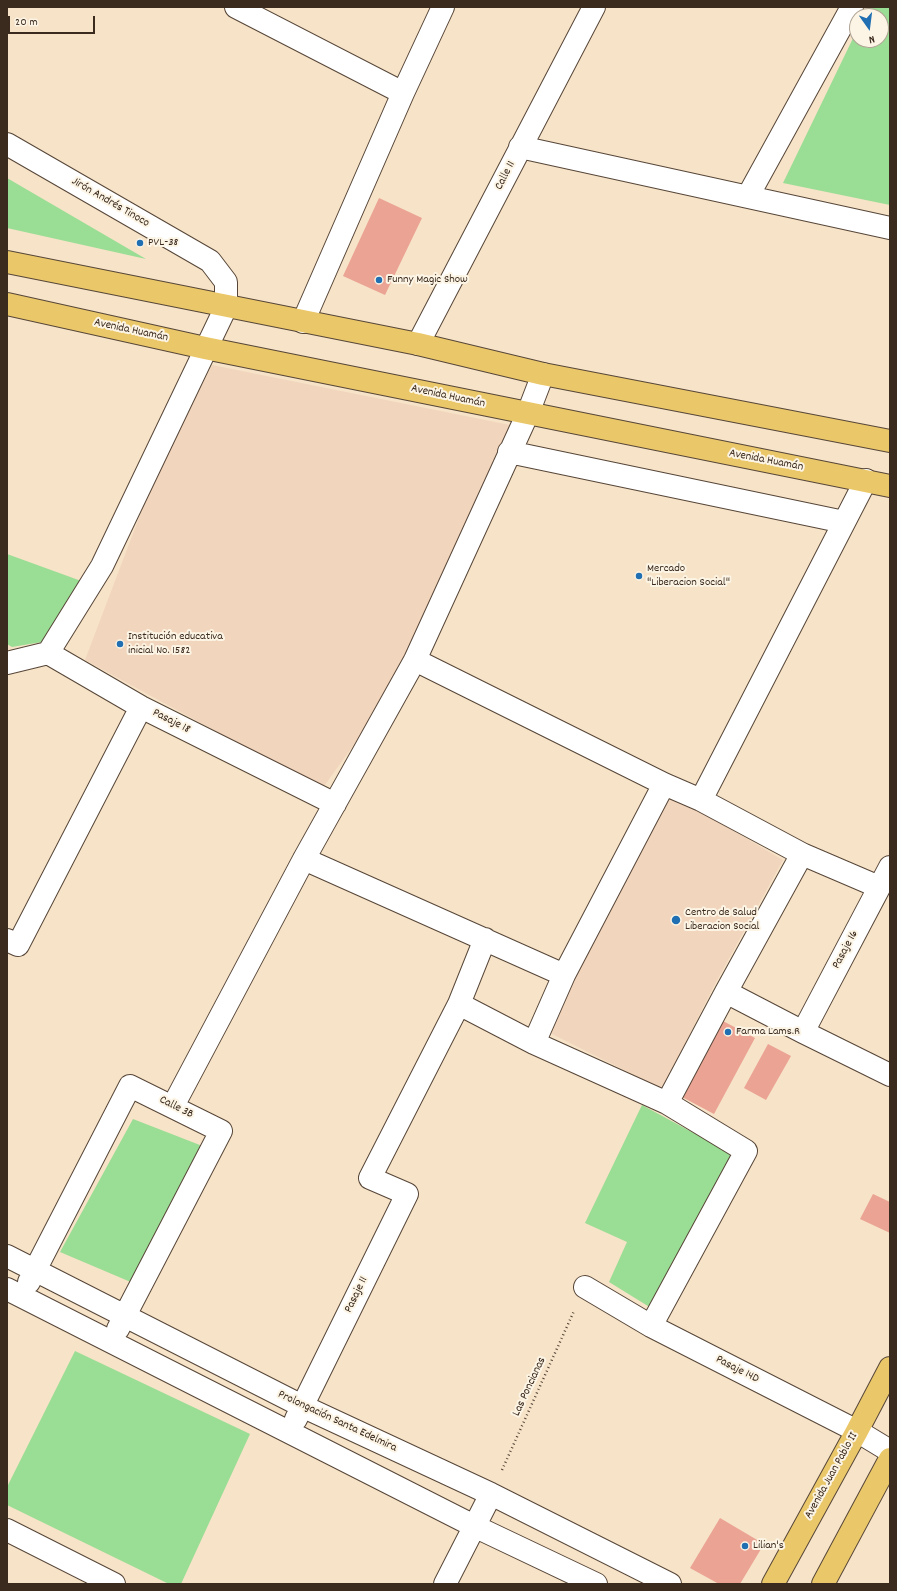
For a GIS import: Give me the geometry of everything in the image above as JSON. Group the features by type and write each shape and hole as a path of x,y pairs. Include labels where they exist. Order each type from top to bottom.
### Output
{"main road":[{"path":"7,262 226,307 418,344 543,374 890,442"},
{"name":"Avenida Huamán","path":"7,304 205,348 890,486"},
{"name":"Avenida Juan Pablo II","path":"773,1584 890,1368"},
{"path":"823,1584 890,1459"}],"street":[{"path":"236,7 403,94"},
{"path":"303,322 403,94 443,7"},
{"name":"Calle 11","path":"418,344 594,7"},
{"path":"748,196 852,7"},
{"name":"Jirón Andrés Tinoco","path":"7,144 210,261 226,282 226,307"},
{"path":"520,147 890,228"},
{"path":"7,663 48,653 102,566 205,348 226,307"},
{"path":"173,1106 304,859 415,660 528,413 543,374"},
{"path":"510,452 844,522"},
{"path":"701,800 866,480"},
{"name":"Pasaje 18","path":"48,653 141,707 336,804"},
{"path":"415,660 664,784 701,800 802,854 879,887"},
{"path":"7,940 18,945 141,707"},
{"path":"534,1043 564,975 664,784"},
{"path":"667,1103 802,854"},
{"path":"304,859 564,975"},
{"name":"Pasaje 16","path":"803,1032 890,867"},
{"path":"485,939 459,1004 534,1043 667,1103 746,1151 652,1326"},
{"path":"726,992 890,1075"},
{"name":"Pasaje 11","path":"289,1432 407,1194 370,1178 459,1004"},
{"name":"Calle 3B","path":"14,1292 36,1270 130,1086 173,1106 221,1131 112,1341"},
{"name":"Prolongación Santa Edelmira","path":"7,1256 302,1406 491,1494 670,1584"},
{"name":"Pasaje 14D","path":"585,1287 652,1326 857,1431 890,1451"},
{"path":"14,1292 474,1526 596,1584"},
{"path":"445,1584 491,1494"},
{"path":"7,1530 114,1584"}],"path":[{"name":"Las Poncianas","path":"491,1494 585,1287"}],"shaded area":[{"path":"212,365 510,425 415,660 322,789 85,660 151,486"},
{"name":"Centro de Salud Liberacion Social","path":"669,793 783,860 715,984 662,1089 548,1032 571,980"}],"green space":[{"path":"890,7 890,205 783,183 849,47 849,48 889,48 889,8 868,8"},
{"path":"7,178 146,259 7,228"},
{"path":"7,554 84,582 42,642 12,647 7,644"},
{"path":"642,1105 736,1156 656,1311 609,1282 627,1242 585,1223"},
{"path":"133,1119 205,1147 133,1283 60,1252"},
{"path":"75,1351 250,1434 181,1584 169,1584 7,1505 7,1487"}],"building":[{"path":"379,198 422,218 385,295 343,276"},
{"path":"723,1021 755,1038 714,1114 682,1097"},
{"path":"768,1044 791,1056 766,1100 744,1088"},
{"path":"873,1194 890,1202 890,1233 860,1219"},
{"path":"720,1518 764,1544 740,1584 719,1584 690,1568"}],"place":[{"name":"PVL-38","path":"140,243"},
{"name":"Funny Magic Show","path":"379,280"},
{"name":"Mercado \"Liberacion Social\"","path":"639,576"},
{"name":"Institución educativa inicial No. 1582","path":"120,644"},
{"name":"Centro de Salud Liberacion Social","path":"676,920"},
{"name":"Farma Lams.R","path":"728,1032"},
{"name":"Lilian's","path":"745,1546"}]}
